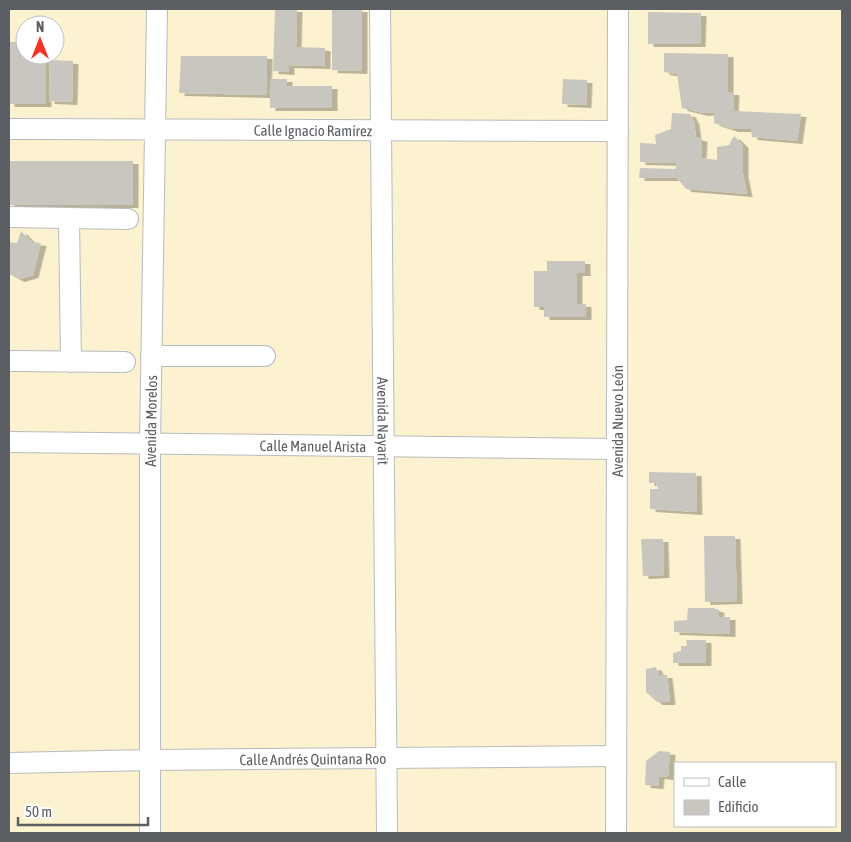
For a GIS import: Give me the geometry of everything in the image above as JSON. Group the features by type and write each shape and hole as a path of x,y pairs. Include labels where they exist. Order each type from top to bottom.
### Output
{"street":[{"name":"Avenida Morelos","path":"150,833 150,444 157,9"},
{"name":"Avenida Nayarit","path":"380,9 388,833"},
{"name":"Avenida Nuevo León","path":"616,833 618,9"},
{"name":"Calle Ignacio Ramírez","path":"9,128 618,131"},
{"path":"9,217 128,219"},
{"path":"70,218 71,362"},
{"path":"151,356 265,356"},
{"path":"9,361 125,362"},
{"name":"Calle Manuel Arista","path":"9,442 617,449"},
{"name":"Calle Andrés Quintana Roo","path":"9,764 150,760 616,756"}],"sand":[{"path":"9,9 842,9 842,833 9,833"}],"building":[{"path":"275,9 297,9 296,47 325,48 325,66 289,65 289,72 273,71"},
{"path":"332,9 362,9 362,71 332,70"},
{"path":"648,12 701,13 700,44 648,44"},
{"path":"9,42 15,42 15,65 46,65 46,104 9,104"},
{"path":"664,53 728,54 728,92 734,92 733,111 801,114 797,141 752,137 751,129 733,129 714,123 714,112 703,113 682,108 677,74 664,72"},
{"path":"181,56 267,56 266,95 179,93"},
{"path":"65,61 73,61 72,102 49,101 50,65 65,65"},
{"path":"270,79 287,79 287,86 332,86 332,108 270,108"},
{"path":"563,79 587,80 586,105 562,104"},
{"path":"672,113 690,114 694,122 696,137 702,139 701,158 717,160 717,147 729,145 734,136 743,145 743,174 747,194 686,189 677,178 639,178 640,168 675,169 677,163 640,162 640,143 656,144 655,135 671,129"},
{"path":"9,161 133,161 133,205 9,205"},
{"path":"21,231 32,242 41,243 33,275 19,279 9,274 9,242 17,243"},
{"path":"547,261 585,261 585,273 577,273 577,304 586,304 586,317 544,317 544,307 534,307 534,271 547,271"},
{"path":"649,472 696,473 697,512 650,509 650,489 658,489 656,483 649,483"},
{"path":"704,536 735,536 737,601 705,602"},
{"path":"641,539 663,539 664,575 643,576"},
{"path":"688,608 713,608 719,610 718,617 730,617 730,634 674,632 674,621 687,620"},
{"path":"686,640 706,640 706,663 673,663 673,653 681,651 681,646 687,646"},
{"path":"656,667 659,675 667,675 670,702 657,702 646,692 646,669"},
{"path":"659,751 670,752 668,777 659,776 658,786 645,785 646,761"}]}
